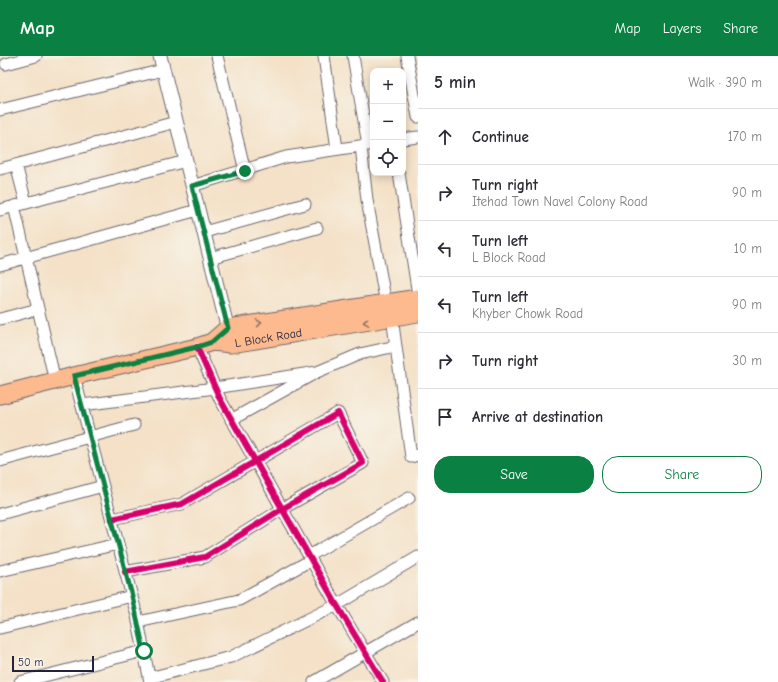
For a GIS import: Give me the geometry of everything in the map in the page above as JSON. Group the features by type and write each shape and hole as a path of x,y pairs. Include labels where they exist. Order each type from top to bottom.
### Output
{"main road":[{"name":"L Block Road","path":"0,395 204,344 230,336 389,310 418,298"},
{"name":"L Block Road","path":"389,310 418,313"}],"street":[{"path":"6,64 36,56"},
{"path":"160,56 230,336"},
{"path":"216,56 245,171"},
{"path":"324,56 337,149"},
{"path":"353,56 368,145 367,200 396,346 411,457 418,456"},
{"path":"407,56 418,117"},
{"path":"0,110 164,70"},
{"path":"0,169 176,122"},
{"path":"406,139 418,137"},
{"path":"192,186 245,171 286,157 368,145"},
{"path":"0,210 186,161"},
{"path":"16,165 26,203"},
{"path":"399,176 418,295"},
{"path":"204,232 305,204"},
{"path":"14,206 55,381"},
{"path":"0,265 198,210"},
{"path":"210,258 317,228"},
{"path":"0,320 38,309"},
{"path":"204,344 215,388 282,509 383,682"},
{"path":"232,420 317,372 360,354 396,346"},
{"path":"82,405 215,388 317,372"},
{"path":"74,376 132,596 150,680 231,657 337,605 418,557"},
{"path":"112,519 182,504 338,413 363,463 282,509 205,557 125,572"},
{"path":"0,461 134,425"},
{"path":"0,514 103,486"},
{"path":"138,622 239,600 410,498"},
{"path":"0,570 118,544"},
{"path":"0,628 132,596"},
{"path":"314,682 418,622"},
{"path":"20,682 144,651"}],"cycle path":[{"path":"197,347 220,399 335,602 383,682"},
{"path":"112,519 182,504 338,413 363,463 282,509 205,557 125,572"}],"route":[{"path":"144,651 132,596 74,376 197,347 212,342 228,328 192,186 245,171"}]}
